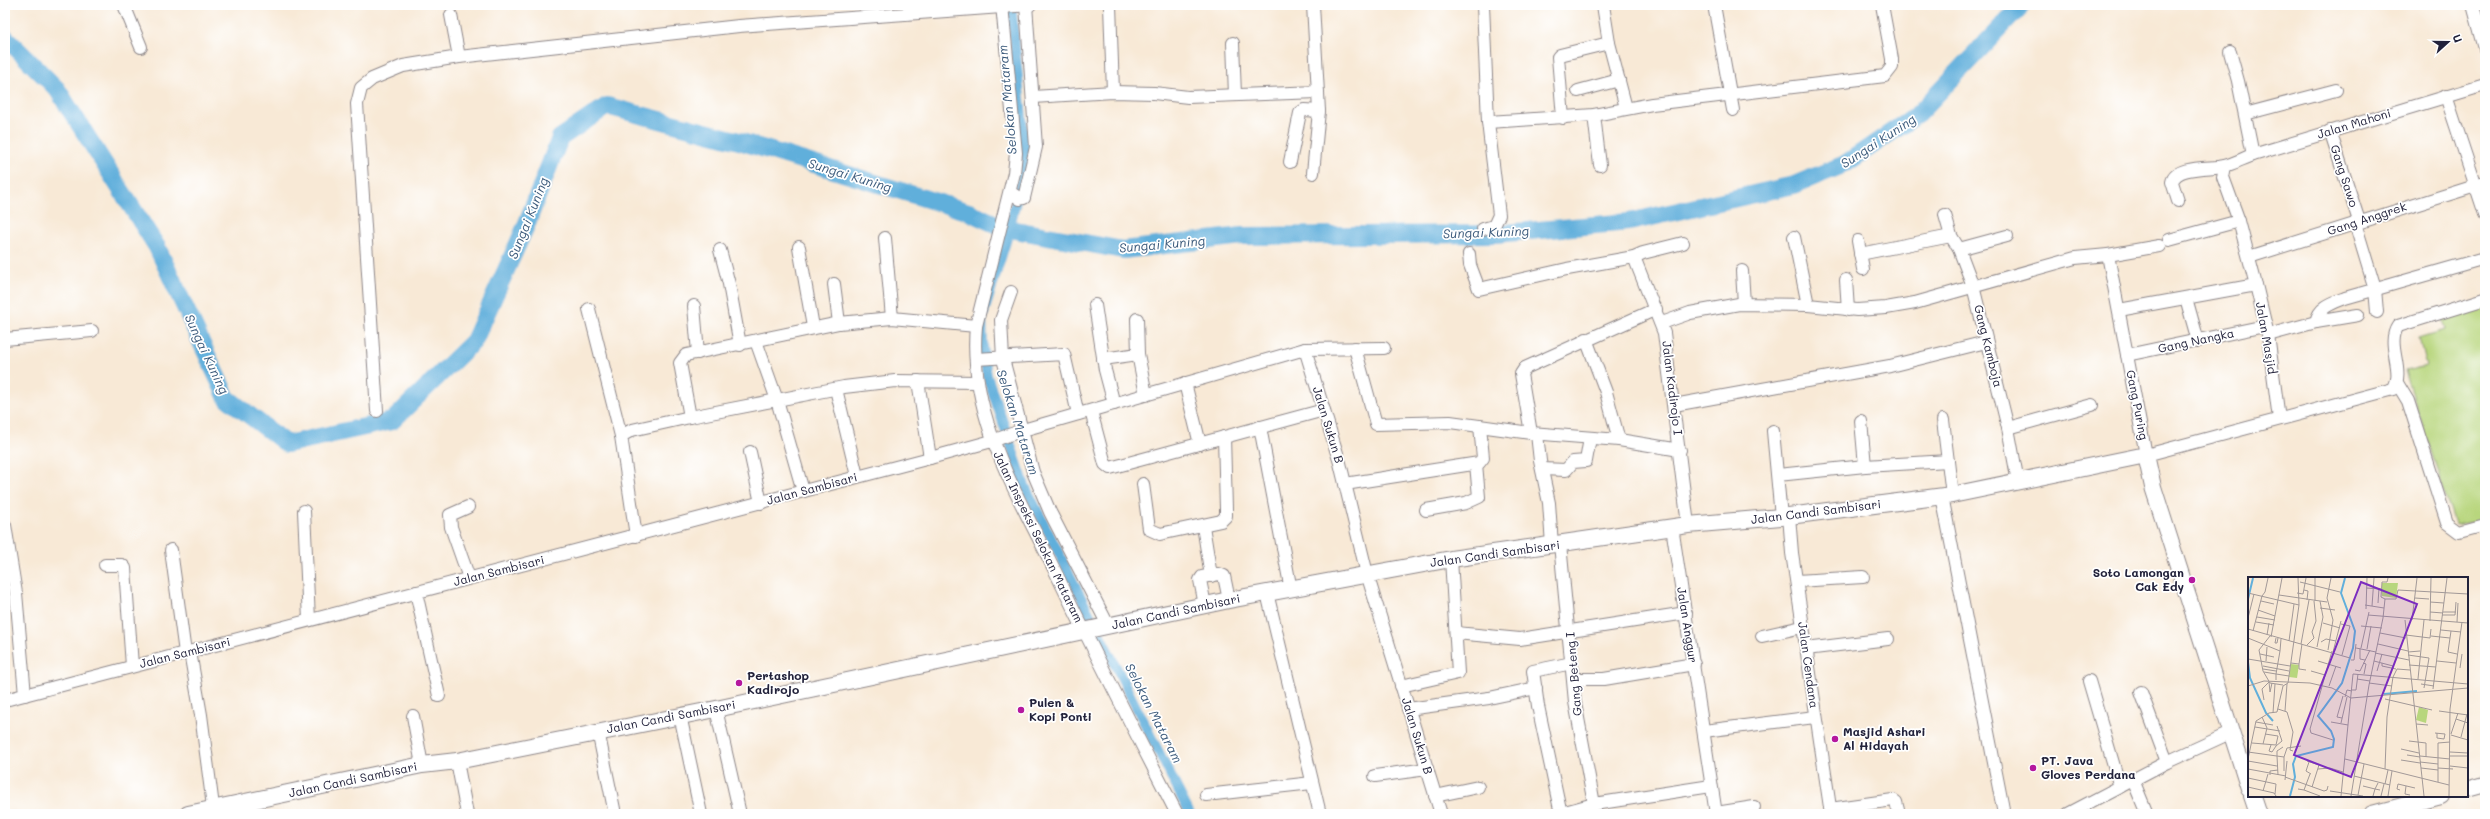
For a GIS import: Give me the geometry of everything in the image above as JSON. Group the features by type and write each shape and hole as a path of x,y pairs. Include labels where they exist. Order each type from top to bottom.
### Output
{"street":[{"path":"124,5 141,47"},
{"path":"1012,195 1024,198 1027,191 1036,147 1025,5"},
{"path":"377,411 357,104 361,88 372,79 403,66 459,57 739,26 914,9 1030,5"},
{"path":"1110,5 1113,92"},
{"path":"1313,5 1319,111 1313,174"},
{"path":"1483,5 1488,122 1499,215 1494,226 1483,229"},
{"path":"1602,5 1609,43 1626,108"},
{"path":"1714,5 1733,110"},
{"path":"1488,122 1594,115 1626,108 1730,94 1885,76 1892,67 1892,59 1882,5"},
{"path":"2473,5 2485,49"},
{"name":"Jalan Inspeksi Selokan Mataram","path":"1004,6 1016,153 1012,195 996,246 976,326 978,382 1009,481 1027,513 1177,814"},
{"path":"451,15 459,57"},
{"path":"1233,43 1235,95"},
{"path":"1564,118 1558,58 1560,55 1609,43"},
{"path":"2231,57 2238,81 2253,154"},
{"path":"1578,91 1619,80"},
{"name":"Jalan Mahoni","path":"2178,201 2172,182 2175,175 2191,169 2225,166 2253,154 2485,85"},
{"path":"2245,114 2336,90"},
{"path":"1033,98 1113,92 1154,92 1188,97 1318,92"},
{"path":"2446,96 2480,184 2485,214"},
{"path":"1290,162 1300,113 1304,110 1319,111"},
{"path":"1594,115 1600,165"},
{"name":"Gang Sawo","path":"2330,131 2375,289 2377,312"},
{"name":"Jalan Masjid","path":"2225,166 2223,177 2239,221 2267,330 2279,419"},
{"name":"Gang Anggrek","path":"2249,257 2480,184"},
{"name":"Gang Kamboja","path":"1945,215 1951,236 1959,249 1972,286 2008,428 2018,482"},
{"path":"2169,240 2239,221"},
{"path":"1860,254 1951,236"},
{"path":"1959,249 2007,236"},
{"path":"1794,237 1808,305"},
{"path":"885,238 892,318"},
{"path":"1858,241 1863,269"},
{"path":"1469,254 1470,265 1479,289 1567,269 1634,257 1643,253 1683,244"},
{"path":"1662,323 1690,313 1744,304 1808,305 1848,310 1880,309 1908,304 2075,258 2108,255 2158,246"},
{"path":"799,247 813,327"},
{"path":"720,250 740,345"},
{"name":"Gang Puring","path":"2108,255 2146,455"},
{"name":"Jalan Kadirojo I","path":"1634,257 1662,323 1680,450 1688,525"},
{"path":"2316,322 2317,314 2325,306 2375,289 2485,258"},
{"path":"1742,271 1744,304"},
{"path":"1846,280 1848,310"},
{"path":"834,284 839,322"},
{"path":"2119,310 2256,285"},
{"path":"1011,292 1001,320 997,359 1018,431 1033,472 1050,512 1107,628"},
{"path":"2186,298 2198,341"},
{"path":"2248,785 2230,733 2153,487 2146,455 2393,389 2396,383 2394,338 2398,326 2485,299"},
{"path":"1095,305 1103,359 1114,404"},
{"path":"694,306 698,353"},
{"path":"589,308 621,436 636,536"},
{"path":"1618,440 1606,392 1586,339 1656,309"},
{"name":"Gang Nangka","path":"2127,355 2198,341 2358,315"},
{"path":"690,417 680,363 683,357 839,322 892,318 976,326"},
{"path":"1137,319 1138,354 1146,395"},
{"path":"5,339 92,331"},
{"name":"Gang Beteng I","path":"1586,339 1529,365 1522,370 1549,502 1570,629 1572,663 1580,729 1594,804"},
{"path":"756,341 777,400 804,491"},
{"path":"1674,405 1890,366 1986,342"},
{"path":"1355,348 1376,424 1450,422 1534,434 1618,440 1680,450"},
{"path":"995,440 1018,431 1305,349 1384,348"},
{"name":"Jalan Sukun B","path":"1305,349 1345,484 1367,574 1441,814"},
{"path":"977,359 1064,354 1078,414"},
{"path":"1103,359 1138,354"},
{"path":"621,436 632,430 690,417 836,389 895,381 978,382"},
{"path":"918,381 930,458"},
{"path":"1185,383 1200,444"},
{"path":"2396,383 2408,401 2447,523 2459,532 2485,525"},
{"path":"836,389 857,476"},
{"path":"2008,428 2092,405"},
{"path":"1091,410 1106,464 1110,468 1324,410"},
{"path":"1943,420 1948,461 1947,495 2004,814"},
{"path":"1861,421 1865,466"},
{"path":"1345,484 1481,462 1483,458 1480,426"},
{"path":"1260,427 1291,590"},
{"name":"Jalan Cendana","path":"1773,431 1778,475 1797,581 1815,717 1831,812"},
{"path":"1143,484 1150,529 1153,532 1160,534 1221,521 1226,516 1224,437"},
{"path":"1542,469 1566,470 1573,462 1586,461 1590,438"},
{"name":"Jalan Sambisari","path":"5,700 469,578 636,536 995,440"},
{"path":"750,452 761,503"},
{"name":"Jalan Candi Sambisari","path":"188,814 214,812 422,766 457,761 680,715 716,709 1107,628 1229,600 1291,590 1367,574 1451,559 1672,527 1785,516 1947,495 2018,482 2146,455"},
{"path":"1778,475 1865,466 1948,461"},
{"path":"1426,510 1466,503 1479,496 1476,464"},
{"path":"468,507 450,515 451,527 469,578"},
{"path":"304,511 309,620"},
{"path":"5,525 16,593 26,694"},
{"path":"1203,526 1211,576"},
{"name":"Jalan Anggur","path":"1672,527 1704,727 1711,786 1716,813"},
{"path":"171,550 187,653 201,715 214,812"},
{"path":"1401,686 1457,674 1451,559"},
{"path":"105,566 122,565 125,568 132,666"},
{"path":"1205,605 1200,580 1202,577 1219,574 1224,576 1229,600"},
{"path":"1797,581 1864,577"},
{"path":"416,592 439,696"},
{"path":"1267,593 1320,814"},
{"path":"1456,633 1520,638 1570,629 1686,613"},
{"path":"1762,636 1802,627"},
{"path":"1806,649 1888,639"},
{"path":"1572,663 1534,670 1536,688 1561,814 1594,804 1711,786"},
{"path":"1574,679 1604,679 1694,664"},
{"path":"2089,681 2120,787"},
{"path":"1408,709 1489,698 1536,688"},
{"path":"2141,692 2168,762"},
{"path":"716,709 740,814"},
{"path":"680,715 701,814"},
{"path":"413,716 422,766"},
{"path":"1704,727 1815,717"},
{"path":"598,732 614,809"},
{"path":"2073,813 2168,762 2230,733"},
{"path":"457,761 467,814"},
{"path":"1375,776 1427,769"},
{"path":"2133,780 2147,814"},
{"path":"1206,795 1312,783"},
{"path":"2468,789 2485,784"},
{"path":"1435,796 1478,787"},
{"path":"2252,797 2258,814"},
{"path":"2372,814 2437,797"},
{"path":"1831,812 1893,800 1896,802 1899,814"},
{"path":"1716,813 1754,806"}],"green space":[{"path":"2485,305 2485,520 2455,525 2405,371 2426,366 2419,338 2445,330 2442,318"}],"waterway":[{"name":"Selokan Mataram","path":"1011,5 1026,160 1007,238 982,319 983,348 987,376 1025,486 1190,814"},
{"name":"Sungai Kuning","path":"5,37 57,89 157,247 227,398 287,444 392,421 474,341 525,228 560,138 607,106 739,141 969,212 1004,228 1123,250 1242,236 1495,234 1629,222 1794,185 1845,164 1918,114 2022,5"}],"place":[{"name":"Soto Lamongan Cak Edy","path":"2192,580"},
{"name":"Pertashop Kadirojo","path":"739,683"},
{"name":"Pulen & Kopi Ponti","path":"1021,710"},
{"name":"Masjid Ashari Al Hidayah","path":"1835,739"},
{"name":"PT. Java Gloves Perdana","path":"2033,768"}]}
